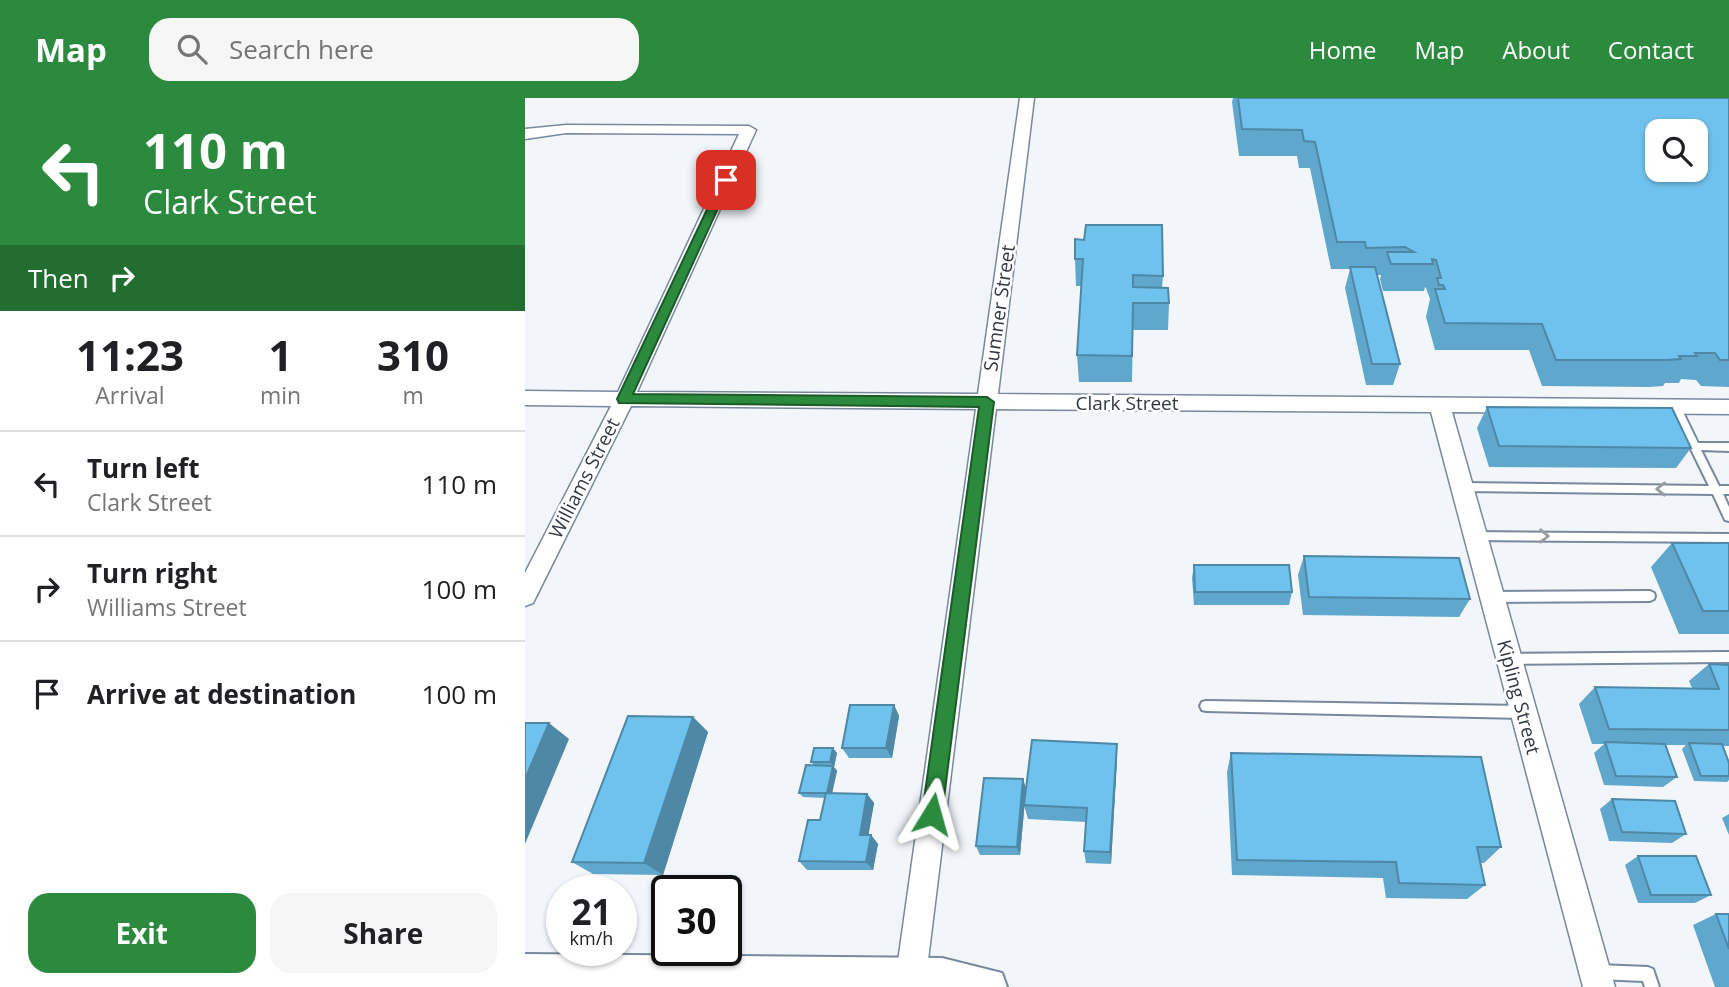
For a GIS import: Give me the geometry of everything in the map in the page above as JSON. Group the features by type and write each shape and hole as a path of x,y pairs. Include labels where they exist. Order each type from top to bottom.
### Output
{"street":[{"name":"Sumner Street","path":"911,976 1027,98"},
{"name":"Williams Street","path":"525,134 566,129 749,130 624,399 525,596"},
{"name":"Clark Street","path":"525,398 1729,407"},
{"name":"Kipling Street","path":"1440,406 1597,979"},
{"path":"525,973 911,976 942,977 988,987"}],"lane":[{"path":"1675,407 1729,517"},
{"path":"1694,446 1729,447"},
{"path":"1462,487 1729,490"},
{"path":"1475,536 1729,538"},
{"path":"1492,597 1650,596"},
{"path":"1509,659 1729,657"},
{"path":"1206,706 1523,712"},
{"path":"1597,979 1647,974 1652,987"}],"building":[{"path":"1238,98 1729,98 1729,360 1720,360 1715,353 1695,353 1697,356 1679,356 1681,359 1666,360 1556,360 1542,324 1445,323 1435,289 1445,289 1443,285 1439,285 1437,278 1441,278 1436,260 1432,259 1433,264 1391,264 1387,252 1414,252 1405,247 1366,248 1365,242 1337,242 1315,142 1304,141 1302,130 1242,129"},
{"path":"1086,225 1162,225 1163,276 1133,275 1133,287 1168,288 1169,303 1133,303 1132,356 1077,355 1083,259 1075,259 1075,239 1084,240"},
{"path":"1350,267 1375,267 1400,364 1372,364"},
{"path":"1487,407 1672,408 1691,448 1499,446"},
{"path":"1672,543 1729,543 1729,611 1703,611"},
{"path":"1304,556 1459,558 1470,599 1309,597"},
{"path":"1194,565 1289,565 1292,592 1195,592"},
{"path":"1709,664 1729,665 1729,730 1609,729 1595,687 1719,689"},
{"path":"850,705 894,705 886,748 842,748"},
{"path":"628,716 693,717 644,863 572,862"},
{"path":"525,723 549,723 525,779"},
{"path":"1032,740 1117,744 1110,852 1084,851 1087,808 1024,805"},
{"path":"1605,742 1665,744 1677,777 1616,776"},
{"path":"1689,743 1722,744 1729,763 1729,776 1701,776"},
{"path":"814,748 833,748 830,762 811,762"},
{"path":"1231,753 1481,757 1501,847 1477,847 1485,885 1399,883 1396,862 1237,860"},
{"path":"806,765 833,766 827,793 799,793"},
{"path":"984,778 1023,779 1017,847 976,846"},
{"path":"826,793 867,794 860,835 871,835 866,862 799,861 808,820 820,820"},
{"path":"1612,799 1675,801 1686,834 1622,832"},
{"path":"1638,856 1696,856 1711,895 1651,895"},
{"path":"1716,914 1729,914 1729,949"}],"route":[{"path":"726,180 624,399 987,402 932,814"}]}
